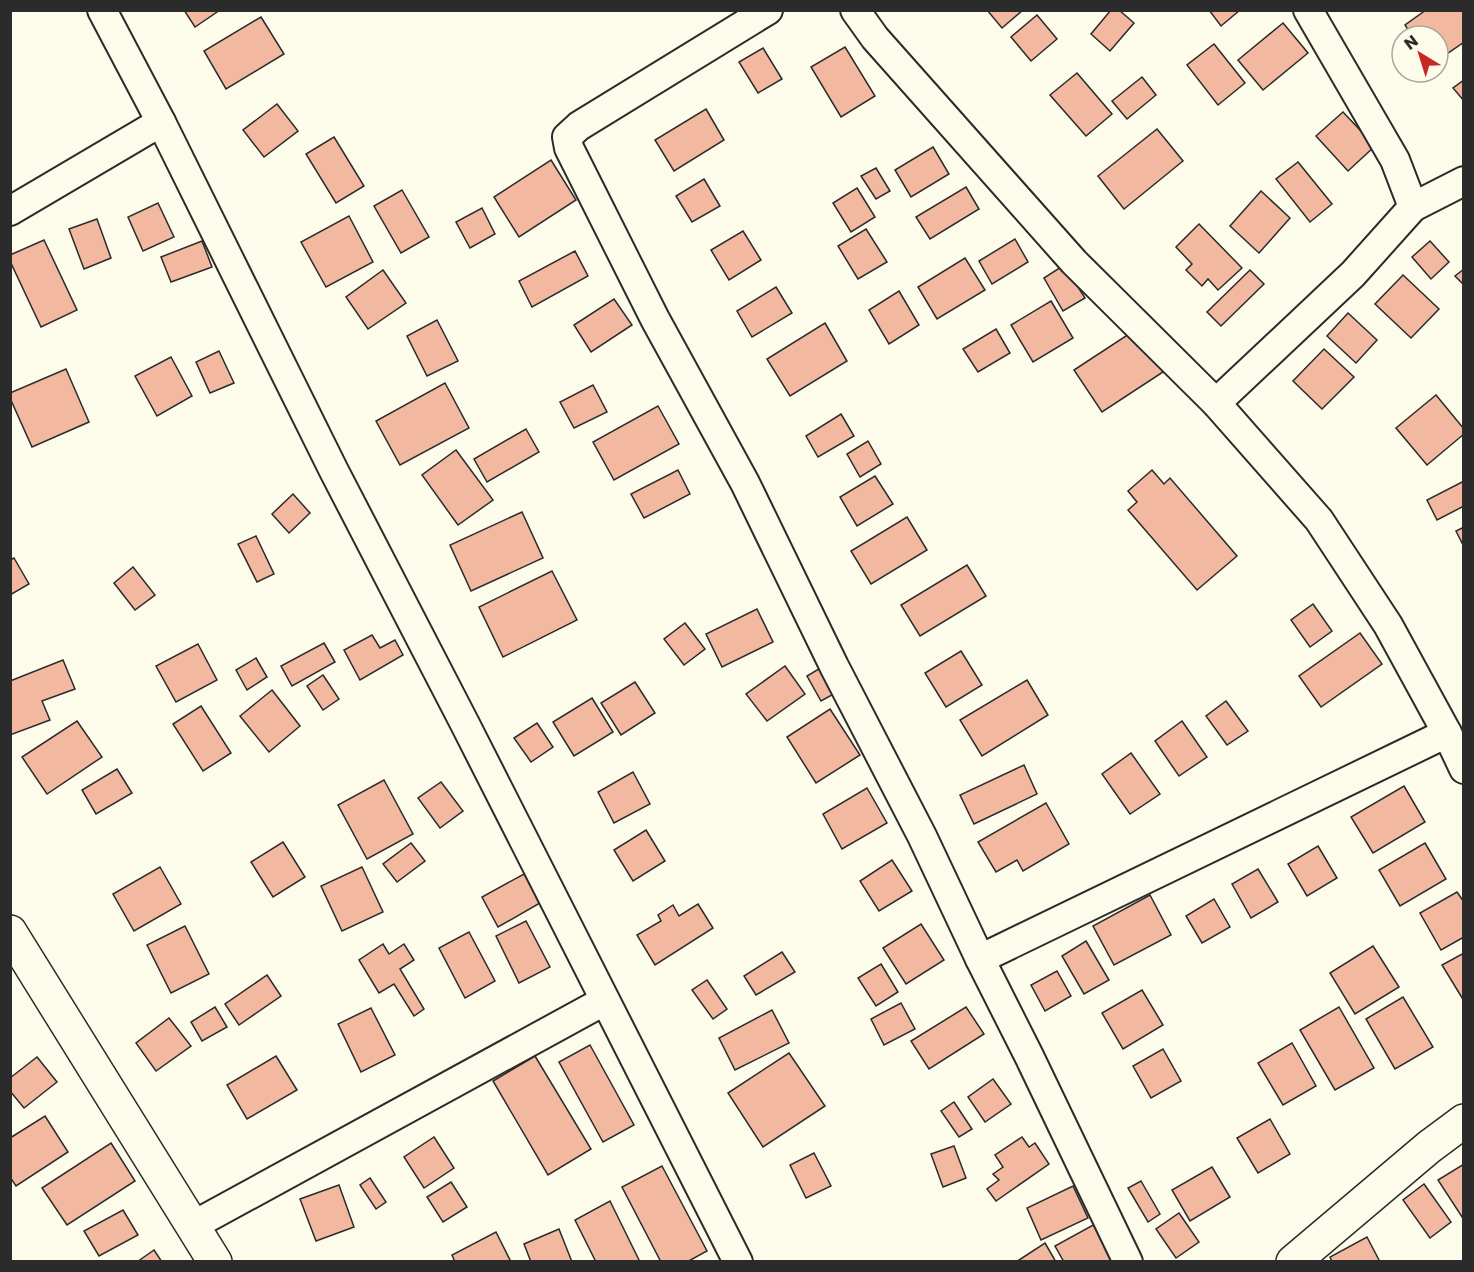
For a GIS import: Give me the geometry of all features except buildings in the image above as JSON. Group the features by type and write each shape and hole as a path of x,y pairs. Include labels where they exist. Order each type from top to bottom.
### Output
{"street":[{"path":"102,10 161,122 334,471 738,1262"},
{"path":"768,10 579,126 567,137 568,148 655,319 745,483 834,666 922,836 1128,1262"},
{"path":"855,10 875,38 1074,262 1216,403 1319,520 1388,625 1464,769"},
{"path":"1308,10 1395,160 1413,207"},
{"path":"10,211 161,122"},
{"path":"1216,403 1353,274 1413,207 1464,181"},
{"path":"980,959 1447,733"},
{"path":"10,932 215,1262"},
{"path":"194,1225 604,1001"},
{"path":"1293,1262 1420,1154 1464,1122"}]}
